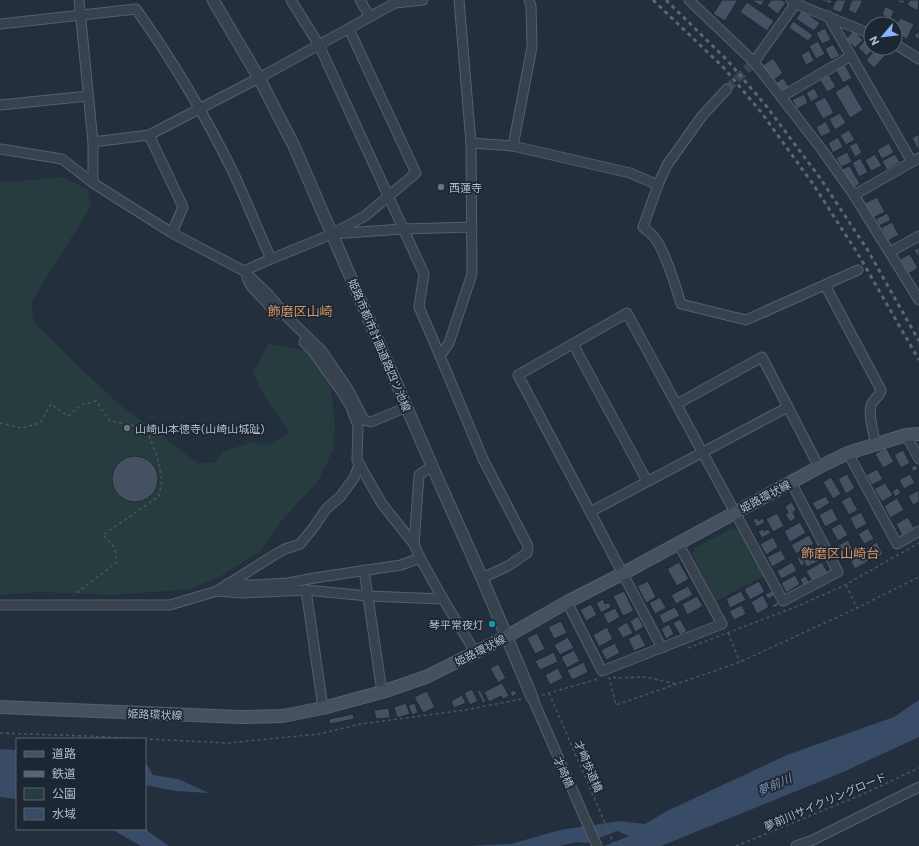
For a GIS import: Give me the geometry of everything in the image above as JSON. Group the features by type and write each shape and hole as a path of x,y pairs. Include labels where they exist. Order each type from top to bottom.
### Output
{"main road":[{"name":"姫路環状線","path":"0,707 240,717 283,716 322,708 382,692 426,677 506,637 567,602 622,574 819,467 848,453 906,435 919,434"}],"street":[{"path":"78,0 93,142 93,183"},
{"name":"姫路市都市計画道路四ツ池線","path":"214,0 259,78 294,146 482,578 532,697"},
{"path":"291,0 319,45 389,196 402,229 424,274 419,307 483,459 528,546 527,553 508,566 482,578"},
{"path":"360,0 370,17"},
{"path":"93,142 149,135 259,78 395,3 423,0"},
{"path":"440,356 449,343 472,274 471,143 459,0"},
{"path":"513,146 532,47 531,6 529,0"},
{"path":"690,0 754,62 823,151 854,195 919,300"},
{"path":"754,62 795,1 863,31"},
{"path":"0,24 136,9 165,50 200,109 233,172 271,259"},
{"path":"828,16 915,160 854,195"},
{"path":"244,271 332,234 365,216 416,173 349,29"},
{"path":"903,49 919,59"},
{"path":"781,97 851,56"},
{"path":"727,89 702,116 671,158 658,185 643,226 655,237 662,250 681,304 746,320 858,270"},
{"path":"0,105 88,96"},
{"path":"149,135 183,208 172,233"},
{"path":"471,143 513,146 630,174 658,185"},
{"path":"0,149 62,159 93,183 172,233 244,271 269,295 289,319 322,351 348,389 364,420 371,422 407,407"},
{"path":"332,234 402,229 472,227"},
{"path":"890,252 919,236"},
{"path":"244,271 251,286 312,350 348,402 358,426 357,460 359,465 382,504 414,544 443,600 475,652"},
{"path":"825,285 881,390 880,395 872,403 871,407 872,429 876,444"},
{"path":"662,648 518,375 627,313 783,601 838,572 791,482"},
{"path":"573,344 647,481"},
{"path":"677,404 762,357 819,467"},
{"path":"590,512 788,407"},
{"path":"906,435 919,458"},
{"path":"848,453 897,544 919,531"},
{"path":"0,605 69,606 170,604 217,591 276,554 300,544 326,509 340,497 354,478 359,465"},
{"path":"414,544 419,475 432,466"},
{"path":"567,602 602,671 722,624 678,543"},
{"path":"217,591 241,593 288,587 364,570 401,565 420,558"},
{"path":"364,570 382,692"},
{"path":"227,584 288,587 368,596 443,600"},
{"path":"306,590 322,708"},
{"name":"才崎橋","path":"532,697 597,846"},
{"path":"796,846 815,843 919,788"}],"path":[{"path":"0,423 22,428 40,423 51,404 68,416 81,405 96,401 110,421 146,428 158,459 162,481 159,496 103,535 114,547 117,562 75,594 69,606"},
{"path":"684,650 798,606 845,585 919,543"},
{"path":"609,676 616,705 678,685 740,662 857,608 919,577"},
{"path":"845,585 857,608"},
{"path":"728,633 740,662"},
{"path":"146,739 227,743 319,734 361,724 465,710 532,697 616,673"},
{"path":"609,676 617,678 646,677 678,685"},
{"name":"才崎歩道橋","path":"549,693 614,846"},
{"path":"0,733 126,738"},
{"name":"夢前川サイクリングロード","path":"736,846 860,795 919,768"}],"green space":[{"path":"64,177 88,190 91,206 32,301 33,322 114,400 198,463 214,463 224,451 253,442 269,445 289,432 266,399 253,373 268,344 309,351 330,380 335,425 333,450 318,481 282,520 260,552 219,577 191,589 112,595 41,592 0,595 0,181 10,182"},
{"path":"733,528 738,530 764,576 716,601 692,554 695,548"}],"water":[{"name":"夢前川","path":"919,700 919,737 841,773 661,846 604,846 629,836 617,831 586,843 576,842 559,846 468,846 511,844 560,830 620,821 645,824 667,811 787,755 894,717"},
{"path":"0,749 16,750 16,799 0,797"},
{"path":"146,763 153,775 178,779 209,793 176,791 146,785"},
{"path":"146,828 169,846 141,846 113,830 146,830"}],"building":[{"path":"722,0 738,0 725,21 713,14"},
{"path":"751,0 765,0 761,6"},
{"path":"771,0 782,0 786,3 778,14 767,6"},
{"path":"819,0 832,0 831,4"},
{"path":"836,0 846,0 841,13 832,9"},
{"path":"852,0 863,0 856,14 848,10"},
{"path":"895,0 905,0 903,4"},
{"path":"910,0 919,0 918,11 907,5"},
{"path":"747,2 774,21 767,31 740,12"},
{"path":"885,6 894,11 892,16 882,15"},
{"path":"802,10 820,23 814,31 796,19"},
{"path":"903,19 914,24 907,39 903,37"},
{"path":"793,21 813,35 808,41 789,28"},
{"path":"825,28 831,40 822,44 816,33"},
{"path":"854,30 863,40 855,48 846,39"},
{"path":"919,31 919,40 914,36"},
{"path":"818,41 825,54 816,59 809,46"},
{"path":"863,42 863,52 858,48"},
{"path":"833,44 840,56 831,60 825,49"},
{"path":"809,50 814,61 806,65 801,55"},
{"path":"870,56 885,56 874,68 866,60"},
{"path":"773,58 783,73 773,81 762,66"},
{"path":"845,65 852,78 843,83 836,70"},
{"path":"829,75 836,87 827,92 820,80"},
{"path":"783,78 789,87 783,92 776,83"},
{"path":"848,84 863,110 850,118 835,92"},
{"path":"814,88 819,97 811,102 806,93"},
{"path":"804,94 808,103 797,109 792,100"},
{"path":"825,97 834,113 823,119 814,103"},
{"path":"840,113 846,123 835,130 829,119"},
{"path":"826,121 831,132 821,137 816,127"},
{"path":"849,130 855,140 846,145 840,135"},
{"path":"919,134 919,150 918,150 912,138"},
{"path":"838,137 843,147 833,153 828,143"},
{"path":"857,142 862,153 855,157 849,146"},
{"path":"889,143 894,153 882,159 877,150"},
{"path":"847,152 852,162 841,167 836,158"},
{"path":"875,154 882,166 871,171 865,160"},
{"path":"895,154 900,162 887,170 882,161"},
{"path":"860,158 868,172 859,177 852,163"},
{"path":"850,166 860,184 853,188 842,169"},
{"path":"877,197 885,212 873,218 865,203"},
{"path":"887,213 891,220 879,226 876,219"},
{"path":"892,222 899,235 888,241 881,228"},
{"path":"919,247 919,259 914,250"},
{"path":"910,254 918,268 908,274 900,259"},
{"path":"886,447 894,462 883,468 875,454"},
{"path":"903,450 910,463 901,468 894,455"},
{"path":"131,456 139,456 148,460 154,466 158,479 154,492 148,498 139,502 131,502 122,498 116,492 112,483 112,475 116,466 122,460"},
{"path":"916,465 918,469 913,472 911,467"},
{"path":"877,469 883,479 872,485 866,475"},
{"path":"847,474 855,488 846,494 838,479"},
{"path":"910,474 915,483 904,489 899,480"},
{"path":"831,477 841,494 833,499 823,482"},
{"path":"885,483 893,495 882,502 874,489"},
{"path":"898,488 901,493 895,497 892,491"},
{"path":"919,490 919,502 913,505 908,496"},
{"path":"826,496 830,503 817,511 812,503"},
{"path":"850,496 858,510 849,515 841,501"},
{"path":"897,498 904,510 890,518 884,506"},
{"path":"792,502 796,510 793,512 796,518 790,522 785,514 788,513 785,506"},
{"path":"832,508 838,520 825,527 819,515"},
{"path":"861,512 867,524 856,530 850,518"},
{"path":"777,513 784,526 773,532 766,519"},
{"path":"908,517 914,528 902,535 896,524"},
{"path":"757,518 759,521 762,518 765,522 757,527 753,520"},
{"path":"800,522 806,533 790,542 784,531"},
{"path":"841,523 848,535 838,541 831,529"},
{"path":"868,528 874,539 864,544 858,534"},
{"path":"763,529 764,531 768,529 771,533 762,538 758,531"},
{"path":"809,535 814,544 796,554 791,545"},
{"path":"773,537 778,547 766,555 760,544"},
{"path":"848,540 854,552 843,558 837,546"},
{"path":"877,542 883,554 873,560 866,548"},
{"path":"813,549 819,561 807,567 801,556"},
{"path":"781,550 786,559 772,567 767,557"},
{"path":"864,552 869,561 855,569 850,560"},
{"path":"801,556 805,564 801,566 797,558"},
{"path":"679,562 689,579 677,586 667,569"},
{"path":"792,562 797,571 781,579 777,571"},
{"path":"822,562 828,573 812,582 806,571"},
{"path":"795,575 800,584 786,593 781,583"},
{"path":"806,576 809,582 803,585 800,579"},
{"path":"648,581 656,597 646,603 637,586"},
{"path":"759,581 765,592 750,600 744,589"},
{"path":"688,586 693,595 676,604 671,595"},
{"path":"624,591 634,611 623,616 613,596"},
{"path":"741,591 746,600 730,608 726,599"},
{"path":"772,591 775,595 768,599 765,594"},
{"path":"763,595 769,607 757,614 751,602"},
{"path":"697,596 703,606 687,615 682,604"},
{"path":"660,597 666,608 655,614 649,603"},
{"path":"603,599 605,604 609,602 611,607 601,613 596,603"},
{"path":"778,602 779,605 773,608 772,605"},
{"path":"591,604 597,615 586,621 580,610"},
{"path":"742,605 746,614 734,620 729,611"},
{"path":"675,607 680,616 663,624 659,615"},
{"path":"615,608 620,617 608,624 603,614"},
{"path":"638,616 644,627 635,632 630,621"},
{"path":"680,619 687,631 680,635 673,623"},
{"path":"561,621 567,633 554,639 548,627"},
{"path":"627,622 633,633 623,638 617,628"},
{"path":"669,624 674,634 666,639 661,629"},
{"path":"607,627 613,639 599,647 593,635"},
{"path":"537,633 545,649 535,654 527,638"},
{"path":"639,633 646,646 634,651 628,639"},
{"path":"568,637 574,648 560,655 554,645"},
{"path":"615,643 620,653 606,660 601,650"},
{"path":"574,650 580,661 567,668 561,657"},
{"path":"554,652 558,662 540,670 535,661"},
{"path":"584,662 588,672 572,680 567,670"},
{"path":"498,664 506,678 498,683 490,668"},
{"path":"558,668 563,678 550,685 545,675"},
{"path":"502,683 509,696 503,699 501,696 489,702 484,692"},
{"path":"472,689 478,701 470,705 464,693"},
{"path":"480,690 486,702 483,703 477,691"},
{"path":"514,690 517,694 512,697 510,692"},
{"path":"427,691 435,707 423,713 414,697"},
{"path":"462,695 466,703 454,708 451,701"},
{"path":"406,703 410,714 397,718 394,707"},
{"path":"415,703 418,713 412,715 408,705"},
{"path":"389,708 390,718 376,719 374,710"},
{"path":"353,714 354,719 330,724 329,719"}],"tunnel":[{"path":"727,89 754,62"}],"railway":[{"path":"653,0 723,67 761,112 813,184 858,254 919,360"},
{"path":"666,0 728,61 767,107 820,178 867,249 919,341"}],"place":[{"name":"西蓮寺","path":"441,187"},
{"name":"山崎山本徳寺(山崎山城趾)","path":"127,428"},
{"name":"琴平常夜灯","path":"492,624"}],"district":[{"name":"飾磨区山崎","path":"300,311"},
{"name":"飾磨区山崎台","path":"840,553"}]}
